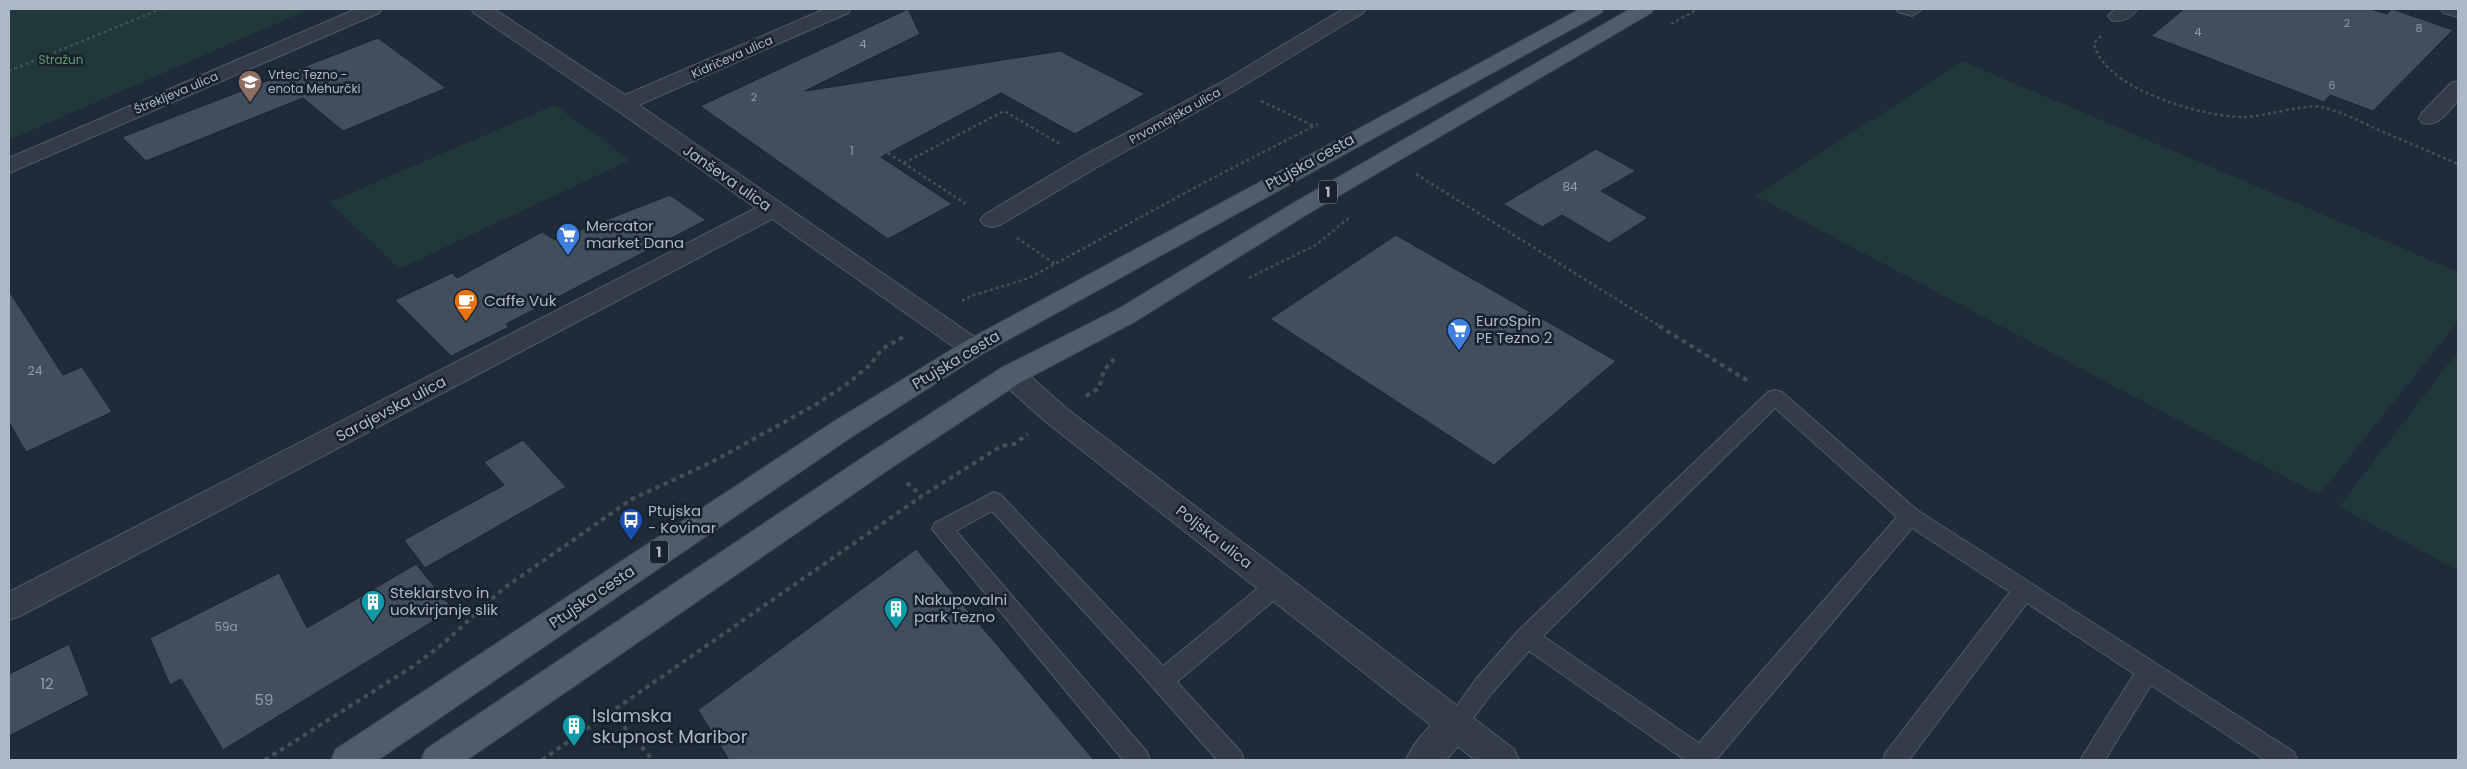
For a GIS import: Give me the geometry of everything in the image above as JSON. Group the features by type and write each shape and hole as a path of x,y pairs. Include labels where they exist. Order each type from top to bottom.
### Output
{"main road":[{"name":"Ptujska cesta","path":"349,760 843,429 973,348 1594,9"},
{"name":"1","path":"439,760 881,460 1011,375 1128,315 1298,210 1644,9"},
{"name":"Poljska ulica","path":"973,348 1011,375"}],"street":[{"name":"Štrekljeva ulica","path":"9,166 372,9"},
{"name":"Janševa ulica","path":"481,9 623,104 771,210 973,348"},
{"name":"Kidričeva ulica","path":"623,104 841,9"},
{"name":"Prvomajska ulica","path":"992,220 1091,161 1229,86 1356,9"},
{"path":"2451,9 2458,11"},
{"path":"2430,118 2458,87"},
{"name":"Sarajevska ulica","path":"9,606 771,210"},
{"name":"Poljska ulica","path":"1011,375 1056,415 1501,760"},
{"path":"1424,760 1455,725"}],"lane":[{"path":"1903,9 1912,12 1916,9"},
{"path":"1455,725 1484,686 1527,637 1775,397 1910,516 2147,672 2285,760"},
{"path":"1138,760 942,529 994,500 1162,681 1232,760"},
{"path":"1527,637 1703,760 1910,516"},
{"path":"1162,681 1277,586"},
{"path":"1895,760 2024,591"},
{"path":"2092,760 2147,672"}],"path":[{"path":"9,71 160,9"},
{"path":"2123,13 2094,43 2095,50 2103,65 2126,82 2159,99 2198,110 2244,117 2320,107 2352,118 2458,164"},
{"path":"1229,86 1314,126"},
{"path":"904,163 1004,111 1091,161"},
{"path":"888,153 992,220 1054,264"},
{"path":"1416,174 1775,397"},
{"path":"265,760 415,665 504,588 590,527 632,500 712,462 815,405 870,366 882,349"},
{"path":"542,760 922,496 1001,446 1014,444"},
{"path":"612,713 652,760"}],"green space":[{"name":"Stražun","path":"9,9 310,9 9,140"},
{"path":"1962,61 2458,272 2458,322 2319,495 1756,196"},
{"path":"555,105 630,160 399,269 330,202"},
{"path":"2458,351 2458,570 2339,507"}],"building":[{"path":"908,9 920,34 805,91 1060,51 1145,94 1075,134 1001,93 881,157 952,204 888,239 700,106"},
{"path":"2184,9 2370,9 2387,14 2392,9 2453,30 2373,111 2330,95 2324,102 2151,36"},
{"name":"Vrtec Tezno - enota Mehurčki","path":"378,38 446,88 343,131 303,98 146,161 122,137"},
{"path":"1596,149 1636,171 1601,191 1648,218 1609,243 1562,215 1542,227 1503,204"},
{"name":"Mercator market Dana","path":"670,195 706,220 506,324 509,327 451,356 395,300 452,273 457,278 542,232 555,240"},
{"name":"EuroSpin PE Tezno 2","path":"1396,235 1616,361 1494,465 1270,319"},
{"path":"9,291 63,375 82,367 112,412 26,452 9,422"},
{"path":"523,440 566,487 425,568 404,540 504,485 484,462"},
{"name":"Nakupovalni park Tezno","path":"916,549 1094,760 729,760 698,710"},
{"path":"416,564 453,609 223,750 181,679 170,685 150,638 279,573 307,628"},
{"path":"69,644 89,695 9,736 9,674"}],"place":[{"name":"Vrtec Tezno - enota Mehurčki","path":"250,103"},
{"name":"Mercator market Dana","path":"568,256"},
{"name":"Caffe Vuk","path":"466,322"},
{"name":"EuroSpin PE Tezno 2","path":"1459,351"},
{"name":"Ptujska - Kovinar","path":"631,541"},
{"name":"Steklarstvo in uokvirjanje slik","path":"373,623"},
{"name":"Nakupovalni park Tezno","path":"896,630"},
{"name":"Islamska skupnost Maribor","path":"574,747"}]}
